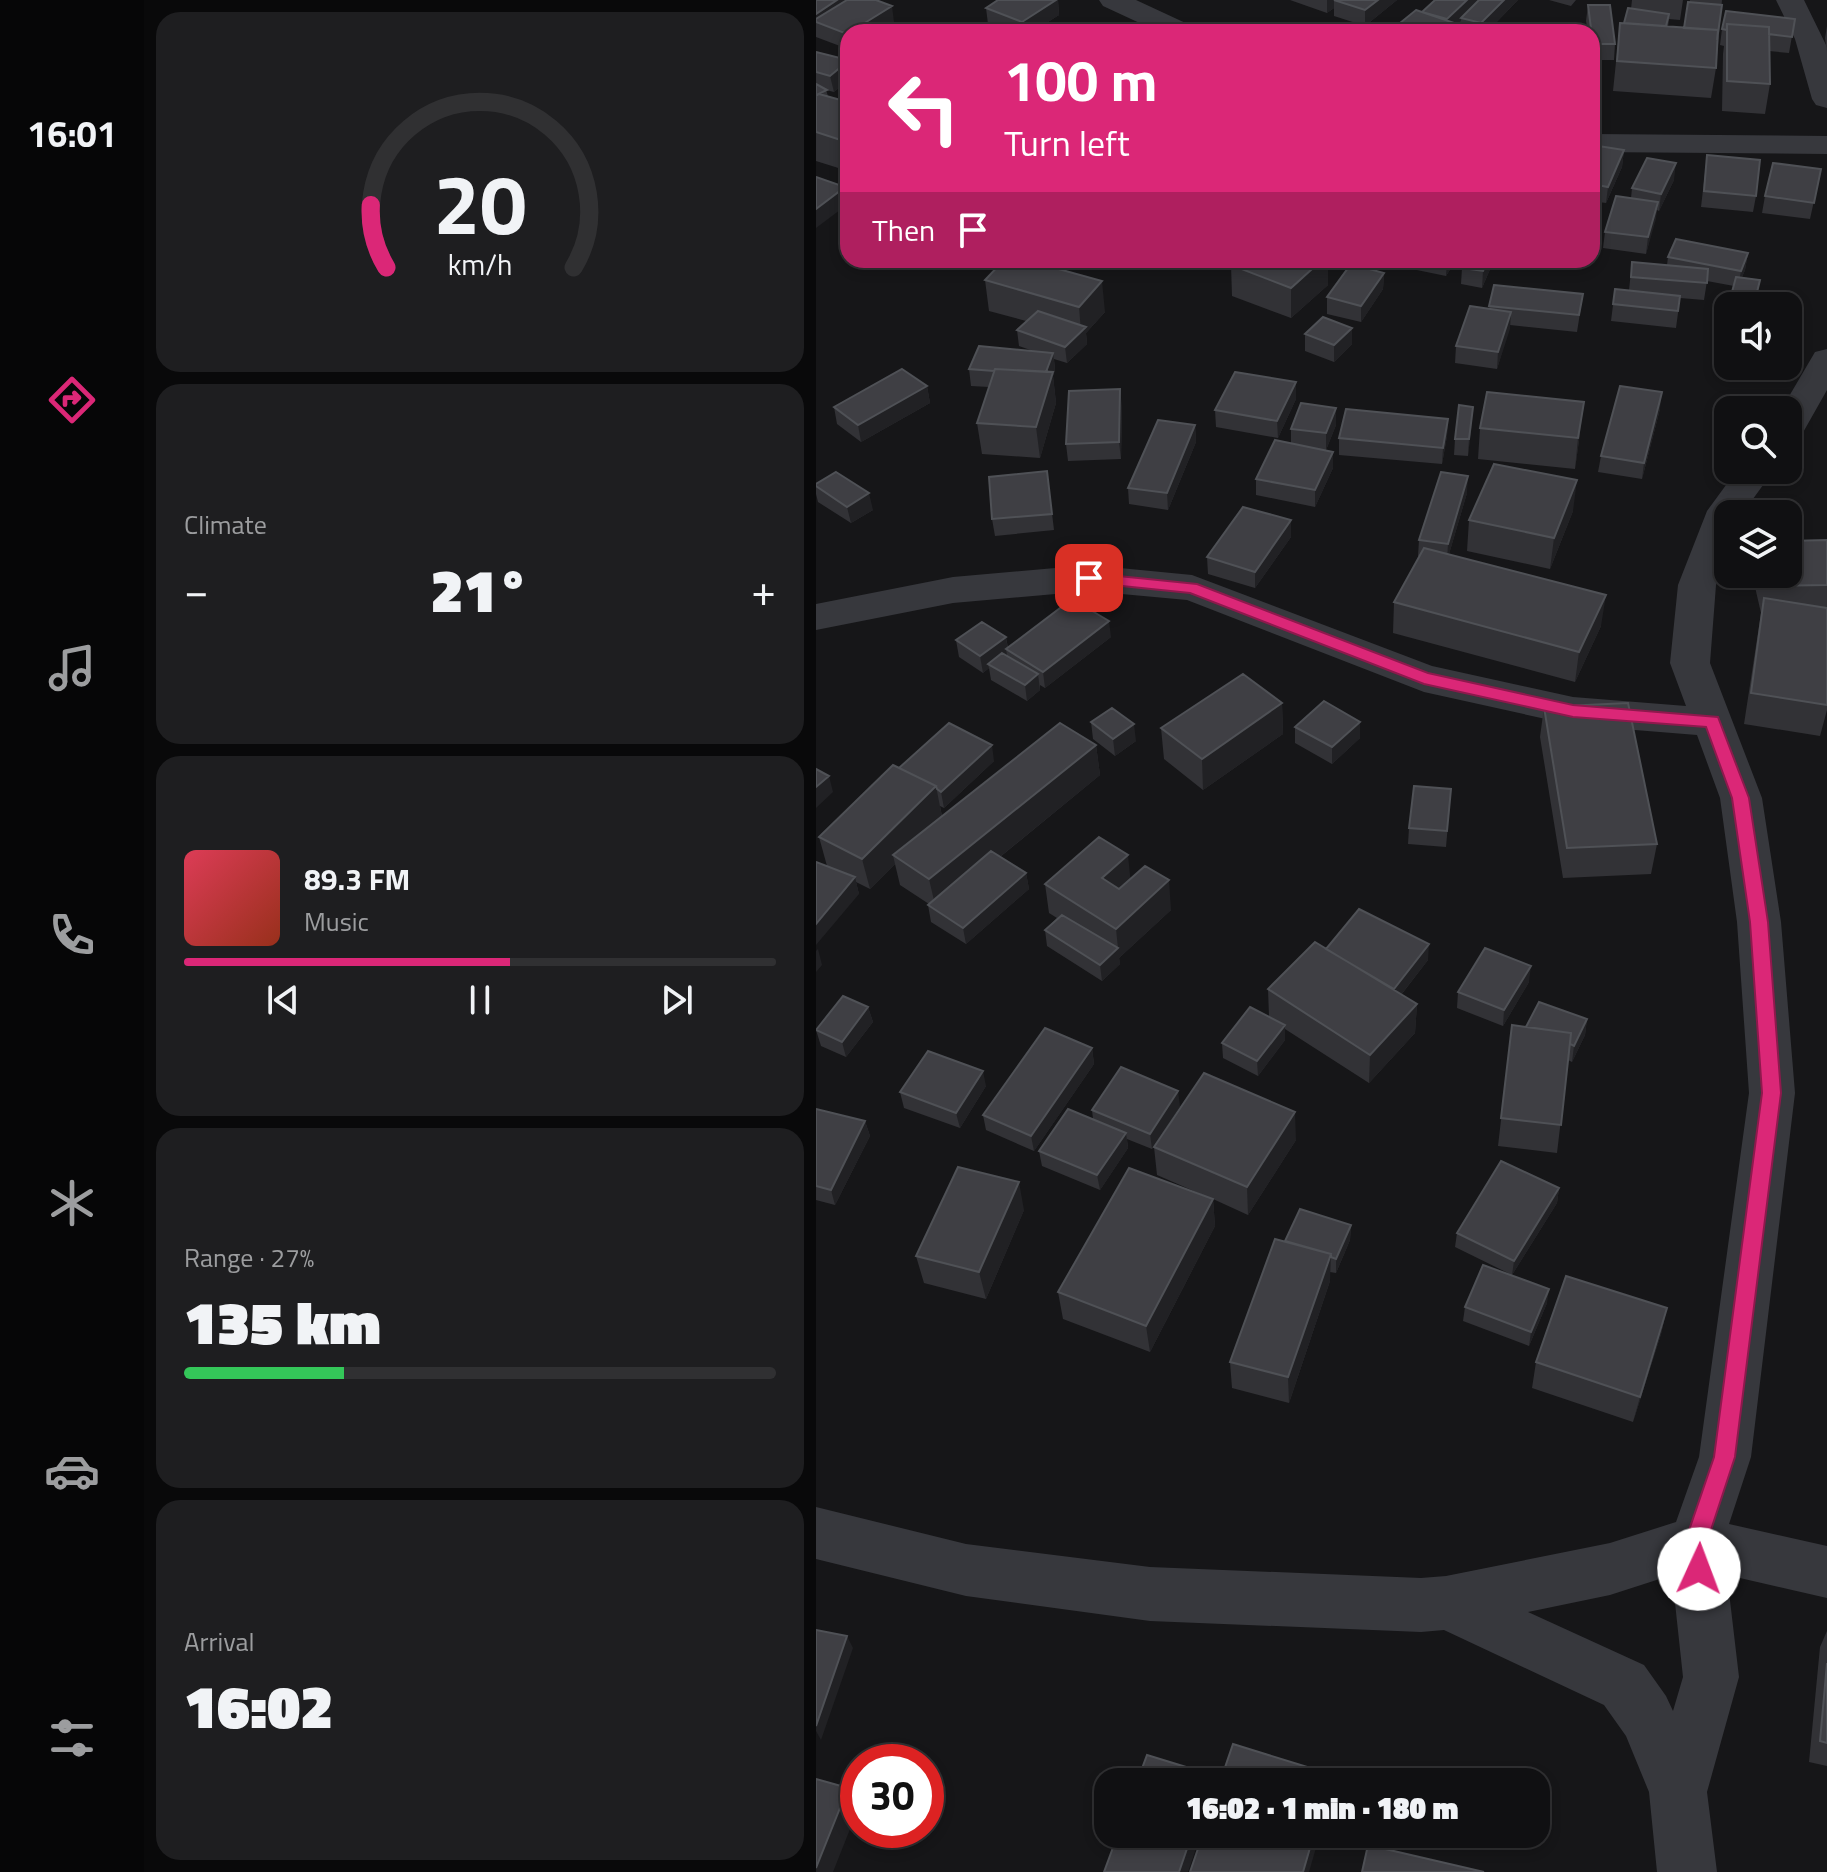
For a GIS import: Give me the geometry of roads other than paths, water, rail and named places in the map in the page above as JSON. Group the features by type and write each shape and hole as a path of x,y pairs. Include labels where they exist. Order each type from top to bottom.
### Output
{"street":[{"path":"1113,0 1165,24"},
{"path":"1790,0 1810,39 1827,99"},
{"path":"1600,143 1827,145"},
{"path":"1802,403 1827,359"},
{"path":"1678,1792 1711,1677 1696,1542 1725,1457 1772,1093 1759,922 1741,798 1690,663 1697,585 1725,511 1745,484"},
{"path":"816,617 953,590 1089,578 1192,588 1424,678 1573,711 1712,722"},
{"path":"816,1533 966,1570 1150,1594 1421,1605 1446,1603 1610,1569 1696,1542 1827,1572"},
{"path":"1446,1603 1624,1685 1646,1716 1678,1792 1687,1872"}]}
